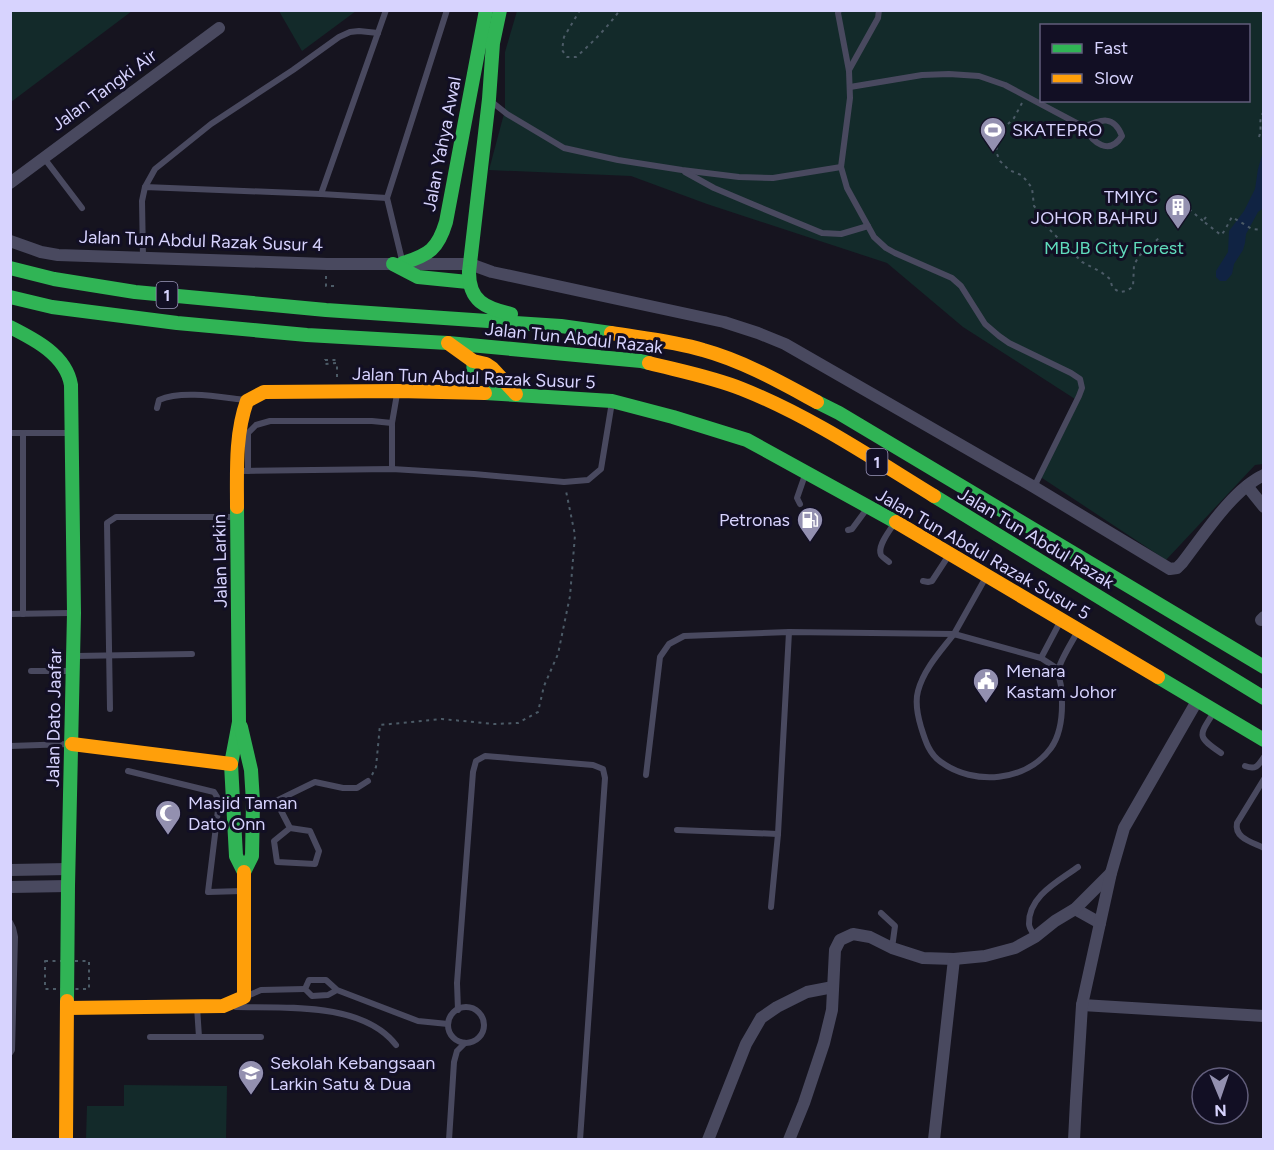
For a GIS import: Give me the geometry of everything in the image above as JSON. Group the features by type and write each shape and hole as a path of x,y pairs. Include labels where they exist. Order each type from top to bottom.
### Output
{"main road":[{"name":"Jalan Yahya Awal","path":"398,264 424,256 439,242 442,235 486,10"},
{"name":"Jalan Yahya Awal","path":"469,273 489,99 493,43 500,10"},
{"path":"398,264 418,277 469,273 473,295 484,305 494,310 561,326"},
{"name":"Jalan Tun Abdul Razak","path":"10,268 54,279 135,292 326,310 561,326 681,344 720,356 766,375 839,413 1263,667"},
{"name":"Jalan Tun Abdul Razak","path":"10,297 85,312 177,323 307,335 448,343 641,361 721,381 763,398 831,433 1263,698"},
{"name":"Jalan Dato Jaafar","path":"16,332 42,346 64,366 69,374 72,400 74,613 68,886 66,1140"},
{"path":"448,343 473,361 492,368 516,394"},
{"path":"460,392 468,387 472,380 473,361"},
{"name":"Jalan Tun Abdul Razak Susur 5","path":"247,401 264,392 398,391 516,394 612,401 747,440 895,522 1263,740"},
{"name":"Jalan Larkin","path":"244,998 244,872 236,856 231,764 239,722 238,516 242,471 241,418 247,401"},
{"name":"Jalan Larkin","path":"239,722 251,770 253,806 252,856 244,872"},
{"path":"72,744 231,764 253,806"},
{"path":"67,1008 223,1006 244,998"}],"street":[{"name":"Jalan Tangki Air","path":"10,183 219,28"},
{"name":"Jalan Tun Abdul Razak Susur 4","path":"10,241 41,252 58,255 327,264 398,264"},
{"path":"469,273 492,273 724,322 785,344 1034,487 1170,569 1177,568 1234,496 1255,479 1263,476"},
{"path":"1247,486 1263,507"},
{"path":"1074,1140 1082,1005 1111,873 1124,828 1197,701"},
{"path":"10,870 69,869"},
{"path":"789,1140 824,1043 832,1010 835,950 840,940 853,934 870,937 892,948 923,958 954,959 985,956 1015,948 1035,937 1074,909 1111,873"},
{"path":"10,887 68,886"},
{"path":"1074,909 1100,923"},
{"path":"934,1140 954,959"},
{"path":"708,1140 746,1044 761,1018 807,992 833,987"},
{"path":"1082,1005 1263,1016"}],"lane":[{"path":"321,194 386,10"},
{"path":"398,264 387,198 447,10"},
{"path":"839,10 850,87 841,167 847,188 874,237 895,253 952,278 961,286 985,324 1009,343 1080,379 1082,387 1079,396 1034,487"},
{"path":"849,71 878,18 879,10"},
{"path":"143,257 142,201 145,187 155,169 211,124 339,37 359,31 378,33"},
{"path":"850,87 922,75 979,76 1005,86 1084,127 1089,138 1100,145 1108,147 1117,144 1122,136 1119,128 1109,120 1097,121 1084,127"},
{"path":"489,99 507,114 564,148 618,160 739,177 773,178 841,167"},
{"path":"486,121 507,114"},
{"path":"43,157 82,208"},
{"path":"682,170 714,188 822,233 841,234 868,226"},
{"path":"145,187 387,198"},
{"path":"392,470 392,423 398,391"},
{"path":"157,408 159,400 173,396 219,397 247,401"},
{"path":"392,423 270,421 256,424 248,433 242,471 392,470 564,482 588,480 601,469 612,401"},
{"path":"10,433 72,433"},
{"path":"22,614 23,433"},
{"path":"800,504 796,498 806,473"},
{"path":"848,530 852,529 868,507"},
{"path":"110,709 107,523 116,517 238,516"},
{"path":"889,562 881,556 880,551 895,522"},
{"path":"923,581 932,581 950,555"},
{"path":"986,576 954,634 927,669 917,693 918,717 927,745 939,761 964,774 1001,777 1014,774 1037,762 1047,753 1053,746 1060,725 1061,687 1058,669 1078,631"},
{"path":"10,614 74,613"},
{"path":"1041,658 1061,621"},
{"path":"771,907 778,834 789,632"},
{"path":"646,775 660,657 669,644 684,636 789,632 954,634 1041,658 1058,669"},
{"path":"73,656 192,654"},
{"path":"31,671 73,671"},
{"path":"1214,711 1202,735 1206,743 1221,753"},
{"path":"10,746 72,744"},
{"path":"458,1010 457,983 473,772 476,761 485,756 593,765 603,769 606,778 580,1140"},
{"path":"1245,766 1256,767 1263,757"},
{"path":"128,771 214,792 219,800 208,892 244,891"},
{"path":"1263,779 1236,828 1241,836 1263,848"},
{"path":"253,806 276,801 315,782 343,788 357,788 368,782"},
{"path":"276,801 290,828"},
{"path":"290,828 310,831 319,851 315,864 277,862 274,841 290,828"},
{"path":"677,830 778,834"},
{"path":"1035,937 1029,925 1032,909 1042,893 1078,867"},
{"path":"880,913 895,926 892,948"},
{"path":"10,922 15,937 12,1050 10,1053"},
{"path":"305,989 309,980 326,980 337,990 418,1021 448,1024"},
{"path":"244,998 261,990 305,989 312,996 328,995 337,990"},
{"path":"223,1006 333,1011 367,1023 390,1037 396,1045"},
{"path":"197,1007 199,1037"},
{"path":"468,1008 474,1009 484,1021 480,1037 471,1043 455,1039 451,1035 448,1024 450,1018 458,1010 468,1008"},
{"path":"150,1037 261,1037"},
{"path":"449,1140 454,1062 458,1051 465,1043"}],"path":[{"path":"580,10 564,37 562,50 567,57 576,57 585,50 620,10"},
{"path":"1025,96 1014,118 996,139 997,154 1005,166 1021,175 1032,188 1034,207 1040,213 1046,226 1082,262 1110,279 1112,286 1120,292 1132,287 1134,265 1139,256 1160,237"},
{"path":"1259,137 1261,130 1259,119 1263,111"},
{"path":"1182,211 1188,209 1205,219 1221,235 1232,217 1252,229 1263,230"},
{"path":"326,286 338,286"},
{"path":"368,782 376,767 380,725 442,719 494,724 518,723 538,712 544,686 558,654 570,597 575,535 564,482"},
{"path":"45,961 45,989"},
{"path":"89,961 89,989"}],"green space":[{"path":"11,10 132,10 132,11 11,102"},
{"path":"279,11 356,11 302,51"},
{"name":"MBJB City Forest","path":"517,11 1263,11 1263,464 1255,465 1166,560 1039,476 1075,399 963,327 887,263 707,204 631,176 489,170 505,110 505,52"},
{"path":"124,1085 227,1086 226,1139 86,1139 87,1106 124,1106"}],"water":[{"path":"1263,152 1263,208 1258,212 1246,234 1243,250 1234,264 1232,274 1226,281 1220,281 1216,277 1216,271 1228,252 1229,231 1244,211 1255,189"}],"traffic: fast":[{"path":"403,263 431,250 440,239 446,222 486,10"},
{"path":"469,272 489,99 493,43 500,10"},
{"path":"393,264 418,277 468,282"},
{"path":"10,268 54,279 135,292 326,310 561,326 611,333"},
{"path":"469,272 472,290 480,302 493,309 511,314"},
{"path":"10,297 52,307 177,323 307,335 448,343 649,363"},
{"path":"10,327 48,349 63,365 71,385 74,613 67,1001"},
{"path":"460,392 471,379 473,361"},
{"path":"485,393 612,401 747,440 896,522"},
{"path":"817,402 1264,667"},
{"path":"934,496 1264,698"},
{"path":"237,507 239,722 231,764 236,856 244,872"},
{"path":"1158,677 1264,740"},
{"path":"241,727 251,770 253,802 252,856 244,872"}],"traffic: slow":[{"path":"611,333 680,344 718,355 761,373 817,402"},
{"path":"448,343 473,361 492,368 516,394"},
{"path":"649,363 719,381 767,400 840,438 934,496"},
{"path":"237,507 238,453 243,414 247,401 264,392 485,393"},
{"path":"896,522 1158,677"},
{"path":"72,744 231,764"},
{"path":"67,1008 223,1006 244,997 244,872"},
{"path":"66,1140 67,1001"}],"place":[{"name":"SKATEPRO","path":"993,153"},
{"name":"TMIYC JOHOR BAHRU","path":"1178,230"},
{"name":"Petronas","path":"810,543"},
{"name":"Menara Kastam Johor","path":"986,704"},
{"name":"Masjid Taman Dato Onn","path":"168,836"},
{"name":"Sekolah Kebangsaan Larkin Satu & Dua","path":"251,1096"}]}
